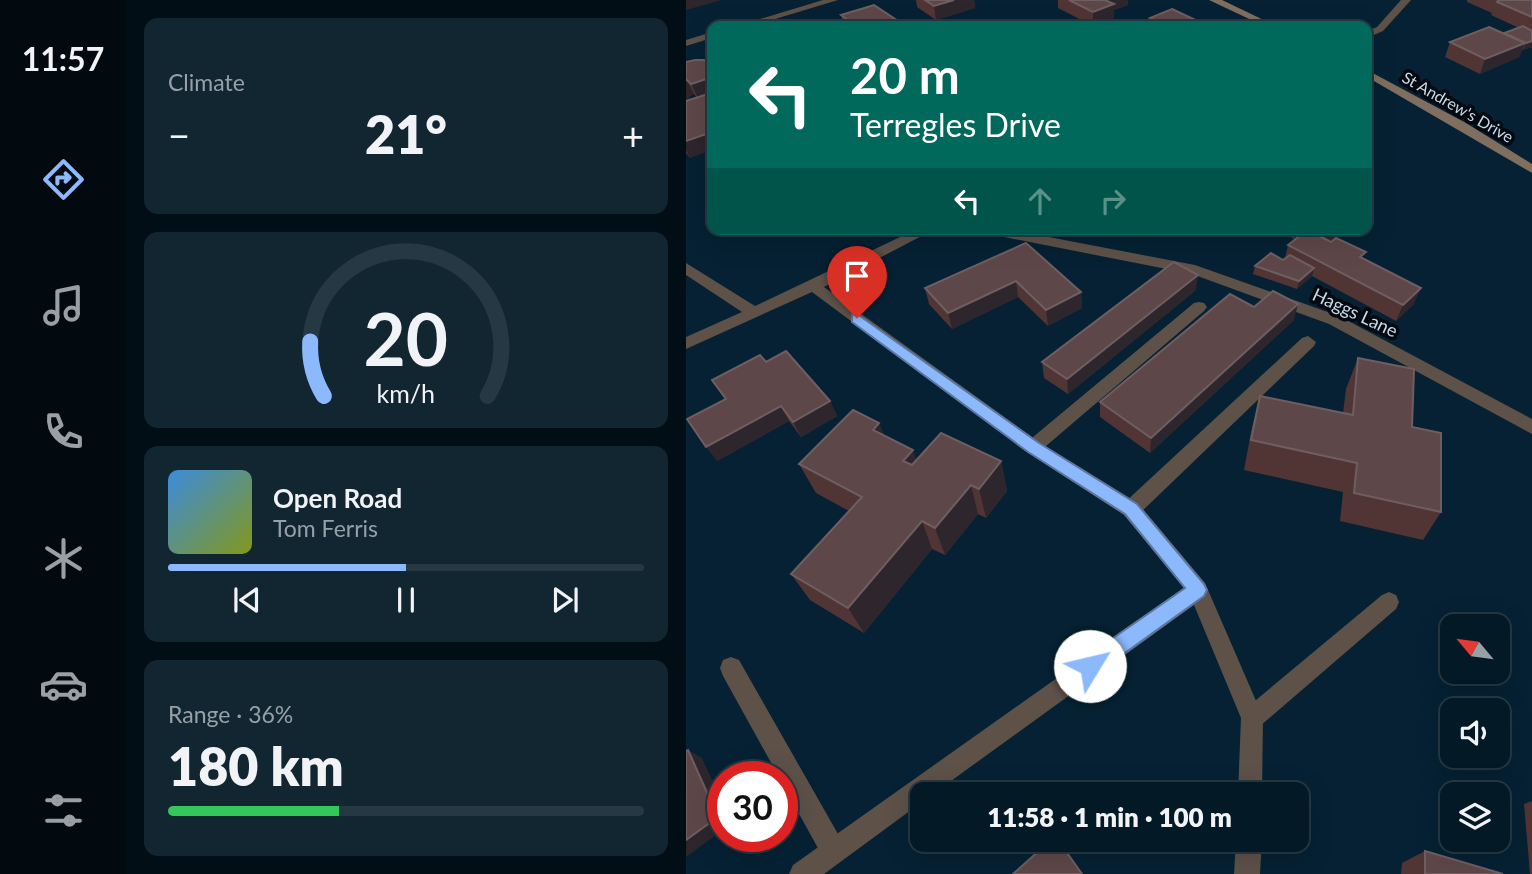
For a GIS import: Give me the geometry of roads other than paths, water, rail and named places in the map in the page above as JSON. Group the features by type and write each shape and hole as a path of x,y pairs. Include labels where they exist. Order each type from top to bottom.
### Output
{"street":[{"path":"760,21 833,0"},
{"path":"1213,0 1260,21"},
{"path":"1372,33 1380,29 1406,0"},
{"path":"686,43 707,37"},
{"name":"St Andrew's Drive","path":"1372,76 1462,125 1532,169"},
{"path":"686,343 813,286 916,235"},
{"name":"Haggs Lane","path":"1015,235 1195,270 1334,320 1532,427"},
{"path":"686,268 753,312"},
{"path":"813,286 1033,447 1131,509 1198,590 1252,718 1250,782"},
{"path":"1033,447 1199,307"},
{"path":"1131,509 1308,342"},
{"path":"802,874 1198,590"},
{"path":"1252,718 1389,602"},
{"path":"731,668 833,850"},
{"path":"1247,874 1248,852"}]}
